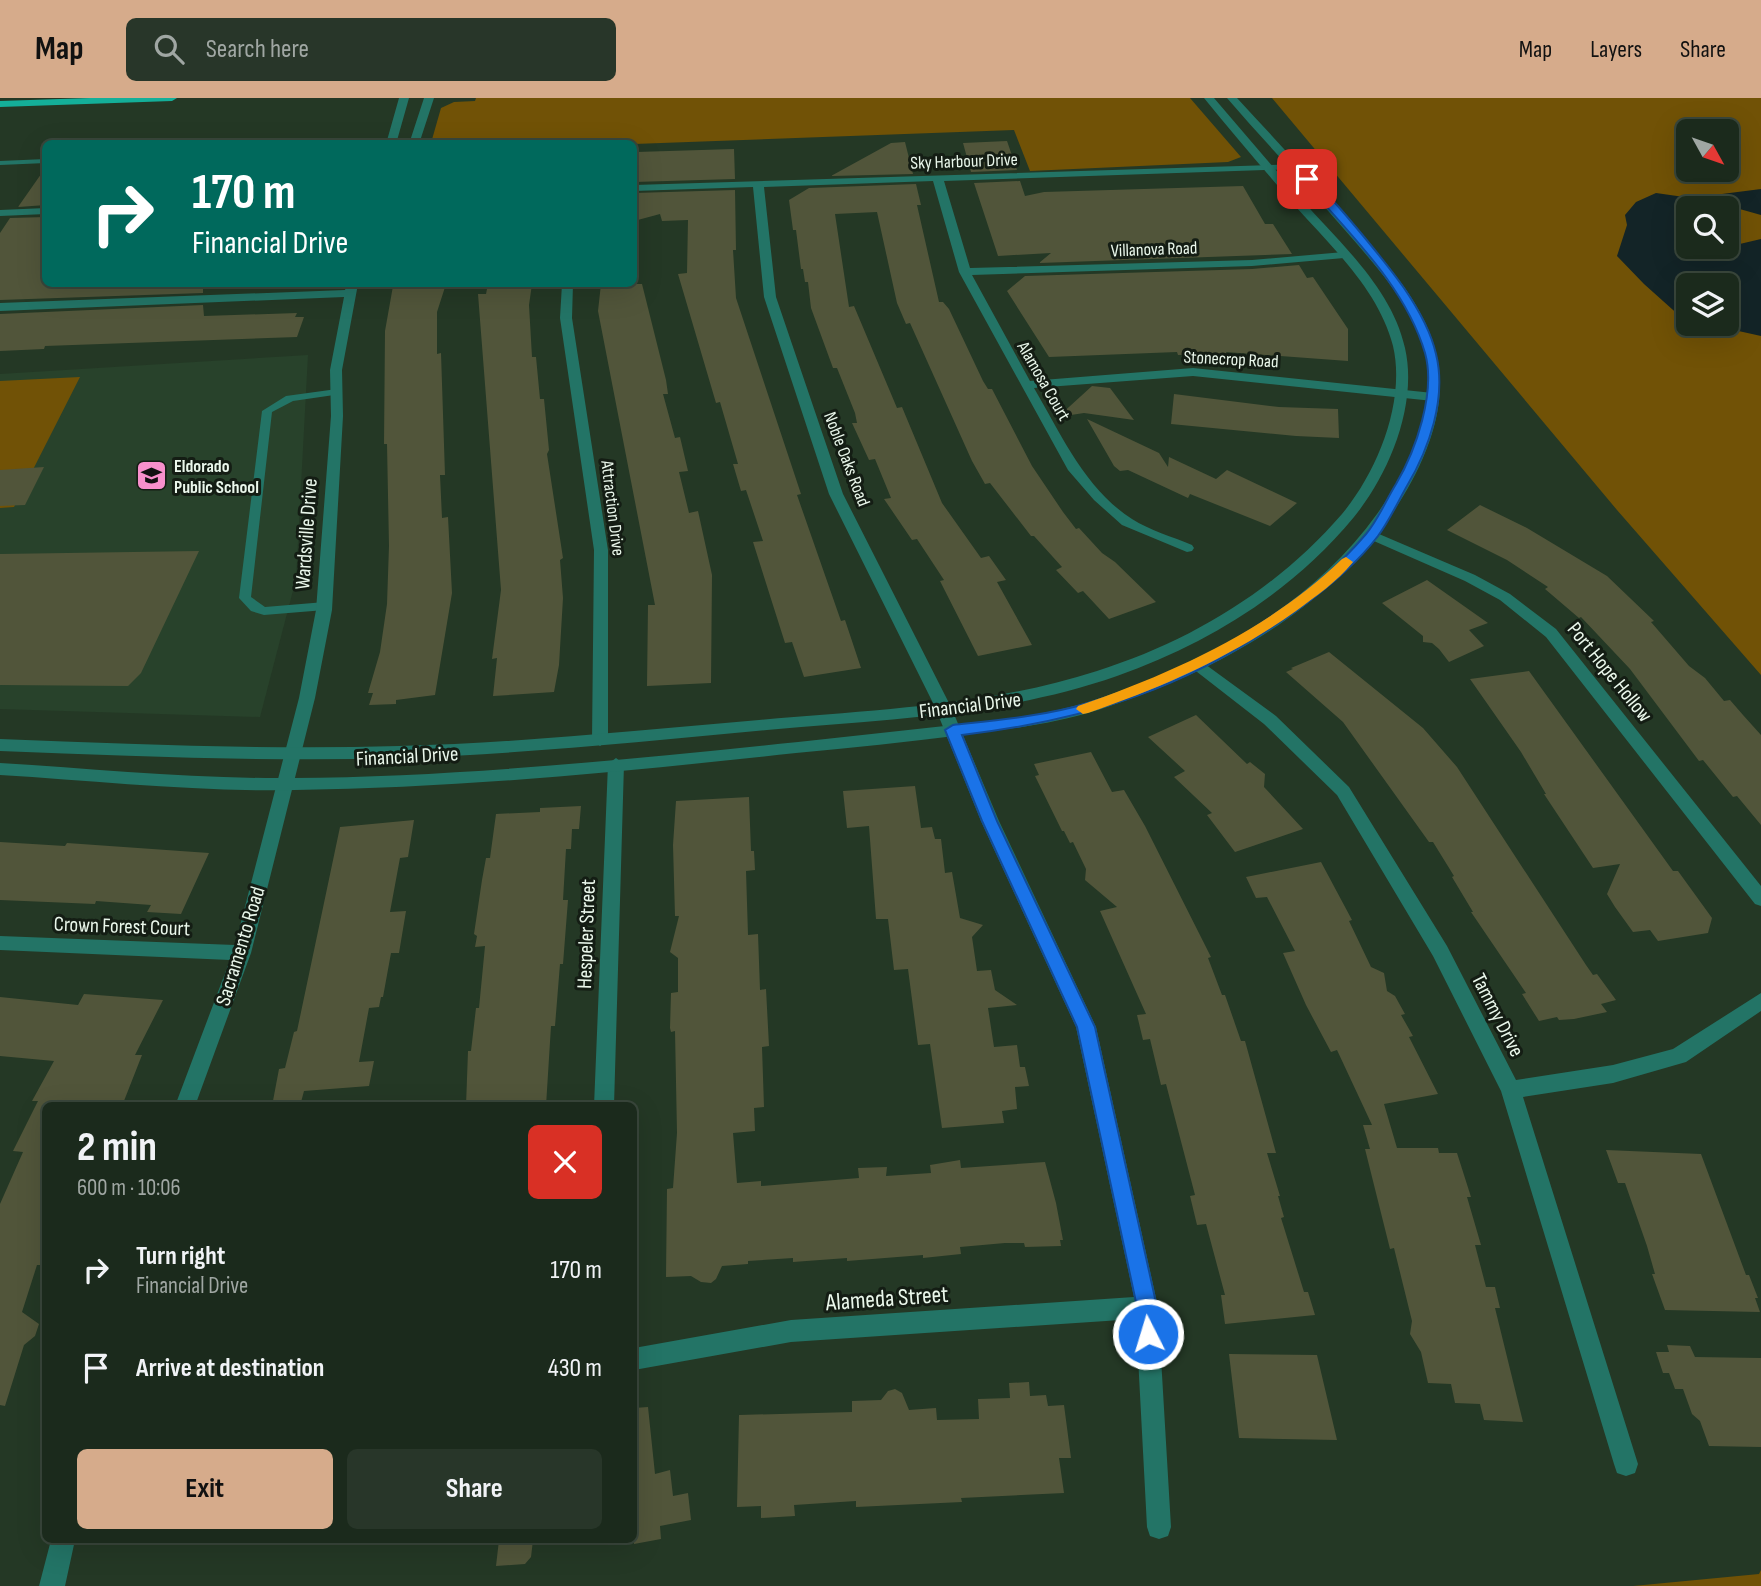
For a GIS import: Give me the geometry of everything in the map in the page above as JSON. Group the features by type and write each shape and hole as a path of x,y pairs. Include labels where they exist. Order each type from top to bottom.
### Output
{"main road":[{"path":"0,104 172,98"}],"street":[{"path":"392,140 404,98"},
{"path":"415,140 429,98"},
{"name":"Financial Drive","path":"0,745 356,753 600,740 887,715 1065,687 1146,659 1223,621 1269,593 1302,568 1332,537 1366,492 1389,452 1400,412 1400,349 1389,316 1344,255 1209,98"},
{"name":"Financial Drive","path":"0,769 222,784 285,784 418,779 616,764 1014,723 1089,708 1152,685 1198,664 1262,628 1322,585 1372,535 1418,458 1433,397 1431,354 1409,304 1388,273 1296,166 1232,98"},
{"name":"Sky Harbour Drive","path":"637,188 1296,166"},
{"name":"Alamosa Court","path":"938,179 965,272 1074,470 1099,498 1127,522 1187,548"},
{"name":"Noble Oaks Road","path":"758,184 770,298 836,494 943,707 990,821 1086,1027 1147,1307 1159,1527"},
{"path":"0,213 42,211"},
{"name":"Villanova Road","path":"965,272 1252,263 1344,255"},
{"name":"Attraction Drive","path":"567,287 566,318 601,551 600,740"},
{"path":"0,307 350,288"},
{"name":"Wardsville Drive","path":"285,784 307,698 325,606 337,370 350,288"},
{"name":"Stonecrop Road","path":"1026,385 1193,372 1433,397"},
{"name":"Port Hope Hollow","path":"1372,535 1470,578 1505,597 1551,633 1761,899"},
{"name":"Tammy Drive","path":"1198,664 1270,720 1343,791 1440,951 1511,1090 1626,1464"},
{"name":"Hespeler Street","path":"604,1102 616,764"},
{"name":"Sacramento Road","path":"186,1102 242,953 285,784"},
{"name":"Crown Forest Court","path":"0,943 242,953"},
{"path":"1511,1090 1612,1073 1679,1055 1761,1001"},
{"name":"Alameda Street","path":"637,1358 791,1331 1147,1307"},
{"path":"52,1586 62,1543"}],"lane":[{"path":"0,163 42,161"},
{"path":"325,606 264,611 255,608 244,598 267,411 280,401 290,398 337,392"}],"shaded area":[{"path":"476,98 1190,98 1241,157 1228,162 1030,171 1014,130 637,144 637,140 432,140 441,108 454,102 475,101"},
{"path":"1272,98 1761,98 1761,675 1617,510"},
{"path":"1761,189 1761,215 1739,209 1739,196 1722,194"},
{"path":"1656,193 1677,196 1676,259 1739,259 1739,244 1761,239 1761,336 1739,331 1739,273 1676,273 1676,313 1617,256 1627,225 1625,215 1636,202"},
{"name":"Eldorado Public School","path":"308,355 296,579 260,717 0,709 0,374"},
{"path":"80,377 14,507 0,508 0,381"},
{"path":"1761,1570 1761,1586 1633,1586 1759,1574"}],"building":[{"path":"1007,141 1017,170 971,172 963,143"},
{"path":"905,142 913,174 831,176 891,143"},
{"path":"734,149 735,179 637,182 637,152"},
{"path":"42,173 42,205 18,207"},
{"path":"1020,181 1025,196 1044,192 1243,186 1265,224 1273,224 1292,254 1039,263 1051,253 998,256 974,183"},
{"path":"916,184 921,205 917,205 939,302 943,302 949,309 983,381 988,389 992,389 1032,466 1076,529 1079,528 1156,602 1109,619 1083,591 1078,593 1056,570 1062,567 1034,536 1031,536 990,483 985,484 972,461 910,323 906,324 897,303 877,212 835,214 849,307 854,306 897,408 902,407 942,503 981,558 989,556 1006,580 997,582 1032,645 978,656 940,581 944,580 917,539 912,540 884,499 891,498 875,459 869,460 852,423 857,423 855,413 837,368 833,368 811,308 808,282 805,282 801,269 789,200 809,188"},
{"path":"735,190 736,250 733,250 736,298 801,494 797,495 841,621 845,620 861,668 804,677 792,642 785,643 753,542 763,541 746,490 741,491 733,464 738,464 720,402 716,403 678,274 687,273 688,220 662,221 660,214 637,220 637,193"},
{"path":"42,217 42,287 203,287 203,293 0,300 0,233 10,218"},
{"path":"1299,265 1307,278 1313,277 1348,329 1348,361 1226,352 1227,354 1178,355 1177,352 1049,357 1007,291 1025,276 1252,269"},
{"path":"637,284 642,284 666,380 668,394 663,394 675,438 680,437 688,471 679,472 689,513 698,511 712,575 711,683 647,686 648,605 655,605 598,311 601,287 637,287"},
{"path":"393,287 445,287 437,312 437,354 441,353 445,475 440,475 442,518 448,517 452,593 435,695 396,700 396,704 369,705 373,693 368,693 380,652 387,604 389,546 387,444 384,444 385,331"},
{"path":"487,287 532,287 529,305 532,357 536,357 540,399 544,399 549,450 547,454 563,558 560,560 563,598 559,665 554,692 493,696 497,658 492,659 501,590 478,294 486,294"},
{"path":"203,305 204,316 297,313 295,317 304,317 297,337 45,346 44,349 0,351 0,314"},
{"path":"1092,386 1110,388 1134,420 1084,413 1058,417"},
{"path":"1174,394 1279,407 1338,409 1339,438 1171,424"},
{"path":"1087,419 1159,453 1168,467 1169,457 1216,479 1227,470 1297,503 1270,526 1190,494 1188,498 1128,470 1120,471 1114,466"},
{"path":"44,467 25,505 0,506 0,470"},
{"path":"1480,505 1527,528 1607,576 1654,621 1651,622 1689,666 1705,678 1724,701 1730,700 1761,735 1761,825 1737,796 1733,797 1703,760 1699,761 1630,669 1581,617 1545,589 1548,587 1507,560 1447,530"},
{"path":"199,551 141,673 128,686 0,685 0,554"},
{"path":"1427,580 1488,623 1469,630 1484,646 1449,662 1439,649 1432,643 1423,642 1423,636 1382,603"},
{"path":"1329,652 1423,728 1457,767 1586,965 1593,975 1597,974 1616,1000 1601,1004 1607,1012 1574,1019 1559,1020 1557,1017 1539,1021 1522,994 1526,993 1471,912 1452,877 1454,876 1433,842 1429,842 1343,722 1286,672"},
{"path":"1529,671 1673,871 1678,871 1712,918 1708,933 1658,941 1650,930 1633,932 1615,907 1607,894 1620,864 1593,868 1544,794 1521,752 1470,679"},
{"path":"1196,715 1247,764 1250,762 1265,774 1264,787 1303,829 1235,852 1207,815 1212,813 1174,777 1185,771 1148,737"},
{"path":"1091,752 1112,792 1124,790 1145,826 1211,957 1208,958 1222,995 1225,995 1241,1041 1245,1041 1276,1153 1267,1153 1280,1196 1284,1217 1281,1218 1304,1292 1308,1292 1315,1315 1225,1324 1221,1295 1225,1295 1206,1224 1197,1225 1190,1196 1195,1195 1166,1084 1161,1085 1150,1039 1143,1040 1137,1015 1146,1014 1100,911 1117,907 1085,880 1086,869 1073,842 1070,843 1062,831 1035,776 1039,775 1034,764"},
{"path":"915,786 921,828 932,827 935,839 941,839 945,873 952,872 960,918 983,925 972,937 977,971 991,970 995,990 1017,1005 988,1008 994,1047 1017,1045 1020,1067 1025,1067 1029,1086 1015,1087 1017,1109 1002,1111 1004,1123 942,1128 930,1044 918,1045 908,969 894,970 888,919 876,919 869,826 847,828 843,791"},
{"path":"749,797 751,851 754,851 755,870 746,871 748,935 758,934 760,990 766,989 769,1046 762,1047 764,1107 754,1108 755,1131 733,1133 737,1183 761,1181 761,1186 859,1178 858,1168 887,1167 886,1176 931,1173 930,1165 960,1160 961,1168 1045,1162 1056,1203 1063,1240 1060,1240 1061,1246 1025,1247 1024,1243 1005,1243 960,1247 961,1254 923,1258 923,1255 847,1261 847,1258 793,1262 793,1258 748,1261 748,1264 722,1266 711,1283 701,1282 691,1276 666,1277 667,1189 673,1188 677,1133 675,1031 671,1032 670,1028 671,993 678,992 678,958 670,952 679,916 675,916 673,845 676,801"},
{"path":"581,806 579,829 572,829 571,849 566,849 563,900 568,900 555,1026 551,1026 546,1102 466,1102 468,1051 471,1051 476,1008 479,1008 485,946 475,947 477,936 474,934 496,814 540,812 540,808"},
{"path":"414,820 408,857 400,858 390,912 406,911 399,953 391,953 379,1007 369,1008 359,1062 374,1061 369,1086 304,1091 301,1102 273,1102 279,1069 285,1068 294,1032 297,1031 340,827"},
{"path":"0,842 65,846 67,843 209,853 181,914 147,912 151,905 96,901 95,904 0,900"},
{"path":"1321,862 1352,920 1349,921 1371,967 1384,973 1387,991 1395,996 1405,1014 1401,1015 1413,1036 1409,1037 1438,1094 1384,1104 1397,1148 1438,1148 1439,1153 1457,1153 1471,1197 1467,1197 1481,1245 1475,1245 1486,1287 1495,1287 1500,1308 1495,1308 1523,1422 1484,1420 1480,1404 1455,1403 1451,1384 1428,1383 1421,1352 1410,1334 1412,1321 1394,1248 1390,1249 1365,1149 1370,1149 1363,1125 1372,1125 1337,1050 1331,1052 1306,1005 1283,953 1295,951 1267,897 1256,898 1246,877"},
{"path":"84,994 163,1000 135,1055 142,1055 124,1102 42,1102 42,1265 37,1265 22,1312 39,1324 35,1336 24,1345 5,1406 0,1405 0,1204 23,1152 13,1151 38,1101 32,1101 54,1061 0,1056 0,997 78,1005"},
{"path":"1606,1150 1701,1154 1746,1275 1749,1275 1758,1298 1755,1298 1760,1312 1665,1310 1625,1183 1618,1183"},
{"path":"1667,1345 1690,1346 1695,1357 1761,1358 1761,1447 1709,1446 1700,1421 1692,1414 1683,1389 1675,1389 1669,1373 1663,1373 1656,1352 1669,1352"},
{"path":"1229,1354 1317,1355 1337,1440 1239,1438"},
{"path":"1029,1382 1030,1396 1046,1395 1048,1406 1064,1405 1071,1458 1059,1458 1064,1493 961,1498 962,1502 856,1507 856,1501 794,1505 795,1516 761,1518 761,1506 737,1507 739,1415 852,1412 852,1401 881,1400 888,1391 895,1389 902,1393 909,1410 936,1408 937,1420 979,1419 978,1399 1010,1398 1009,1383"},
{"path":"648,1407 655,1474 670,1470 673,1496 688,1493 691,1520 660,1526 661,1539 634,1544 637,1543 637,1408"},
{"path":"499,1543 533,1543 531,1557 525,1564 496,1566"}],"slow traffic":[{"path":"1083,709 1152,685 1208,660 1262,628 1322,585 1346,562"}],"place":[{"name":"Eldorado Public School","path":"151,476"}],"route":[{"path":"1148,1334 1147,1307 1086,1027 990,821 953,730 1014,723 1089,708 1152,685 1208,660 1262,628 1322,585 1372,535 1418,458 1433,397 1431,354 1409,304 1388,273 1307,179"}]}
